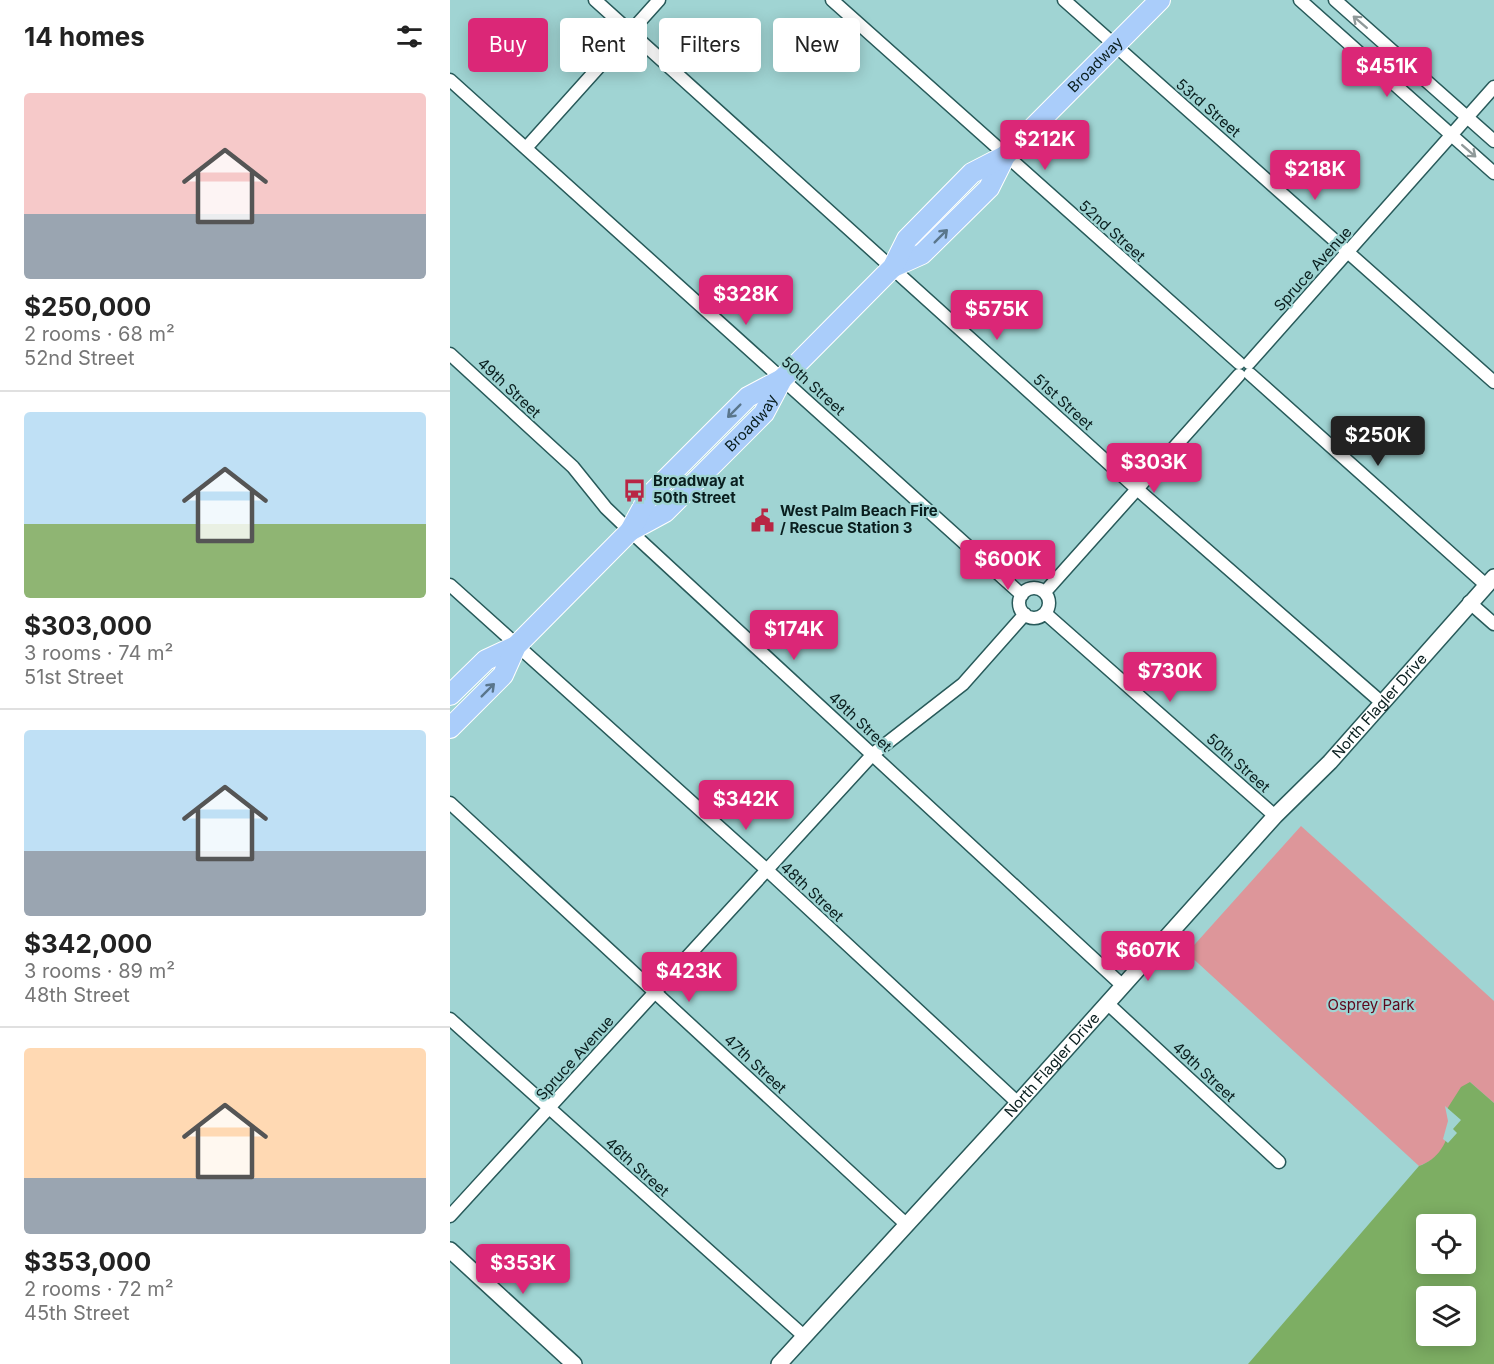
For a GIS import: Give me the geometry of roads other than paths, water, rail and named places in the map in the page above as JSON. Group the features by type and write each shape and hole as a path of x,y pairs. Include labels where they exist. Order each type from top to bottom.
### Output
{"main road":[{"name":"Broadway","path":"450,695 486,660 516,646 630,531 665,512 764,413 782,379 893,267 907,239 972,172 1005,156 1160,0"},
{"name":"Broadway","path":"450,728 503,675 516,646"}],"street":[{"name":"51st Street","path":"595,0 615,18"},
{"path":"643,18 659,0"},
{"name":"52nd Street","path":"832,0 1244,369 1490,581"},
{"name":"53rd Street","path":"1064,0 1494,382"},
{"path":"1300,0 1494,173"},
{"path":"1335,0 1494,141"},
{"name":"51st Street","path":"647,47 1137,489 1382,702"},
{"path":"526,148 594,72"},
{"name":"50th Street","path":"450,80 1022,595"},
{"name":"Spruce Avenue","path":"1045,592 1350,252 1466,116 1494,87"},
{"name":"49th Street","path":"450,354 573,467 606,508 630,531 1123,986"},
{"name":"North Flagler Drive","path":"779,1364 1018,1103 1275,816 1330,762 1469,602 1490,581"},
{"name":"48th Street","path":"450,585 767,870 1018,1103"},
{"path":"1033,588 1045,592 1049,604 1045,613 1033,617 1025,614 1020,605 1022,595 1033,588"},
{"path":"1469,602 1494,624"},
{"name":"50th Street","path":"1045,613 1275,816"},
{"name":"Spruce Avenue","path":"450,1216 873,754 963,684 1025,614"},
{"name":"47th Street","path":"450,803 907,1225"},
{"name":"49th Street","path":"1107,1004 1280,1162"},
{"name":"46th Street","path":"450,1019 805,1337"},
{"path":"450,1250 574,1364"}],"place":[{"name":"Broadway at 50th Street","path":"635,490"},
{"name":"West Palm Beach Fire / Rescue Station 3","path":"762,520"}],"park label":[{"name":"Osprey Park","path":"1371,1005"}]}
